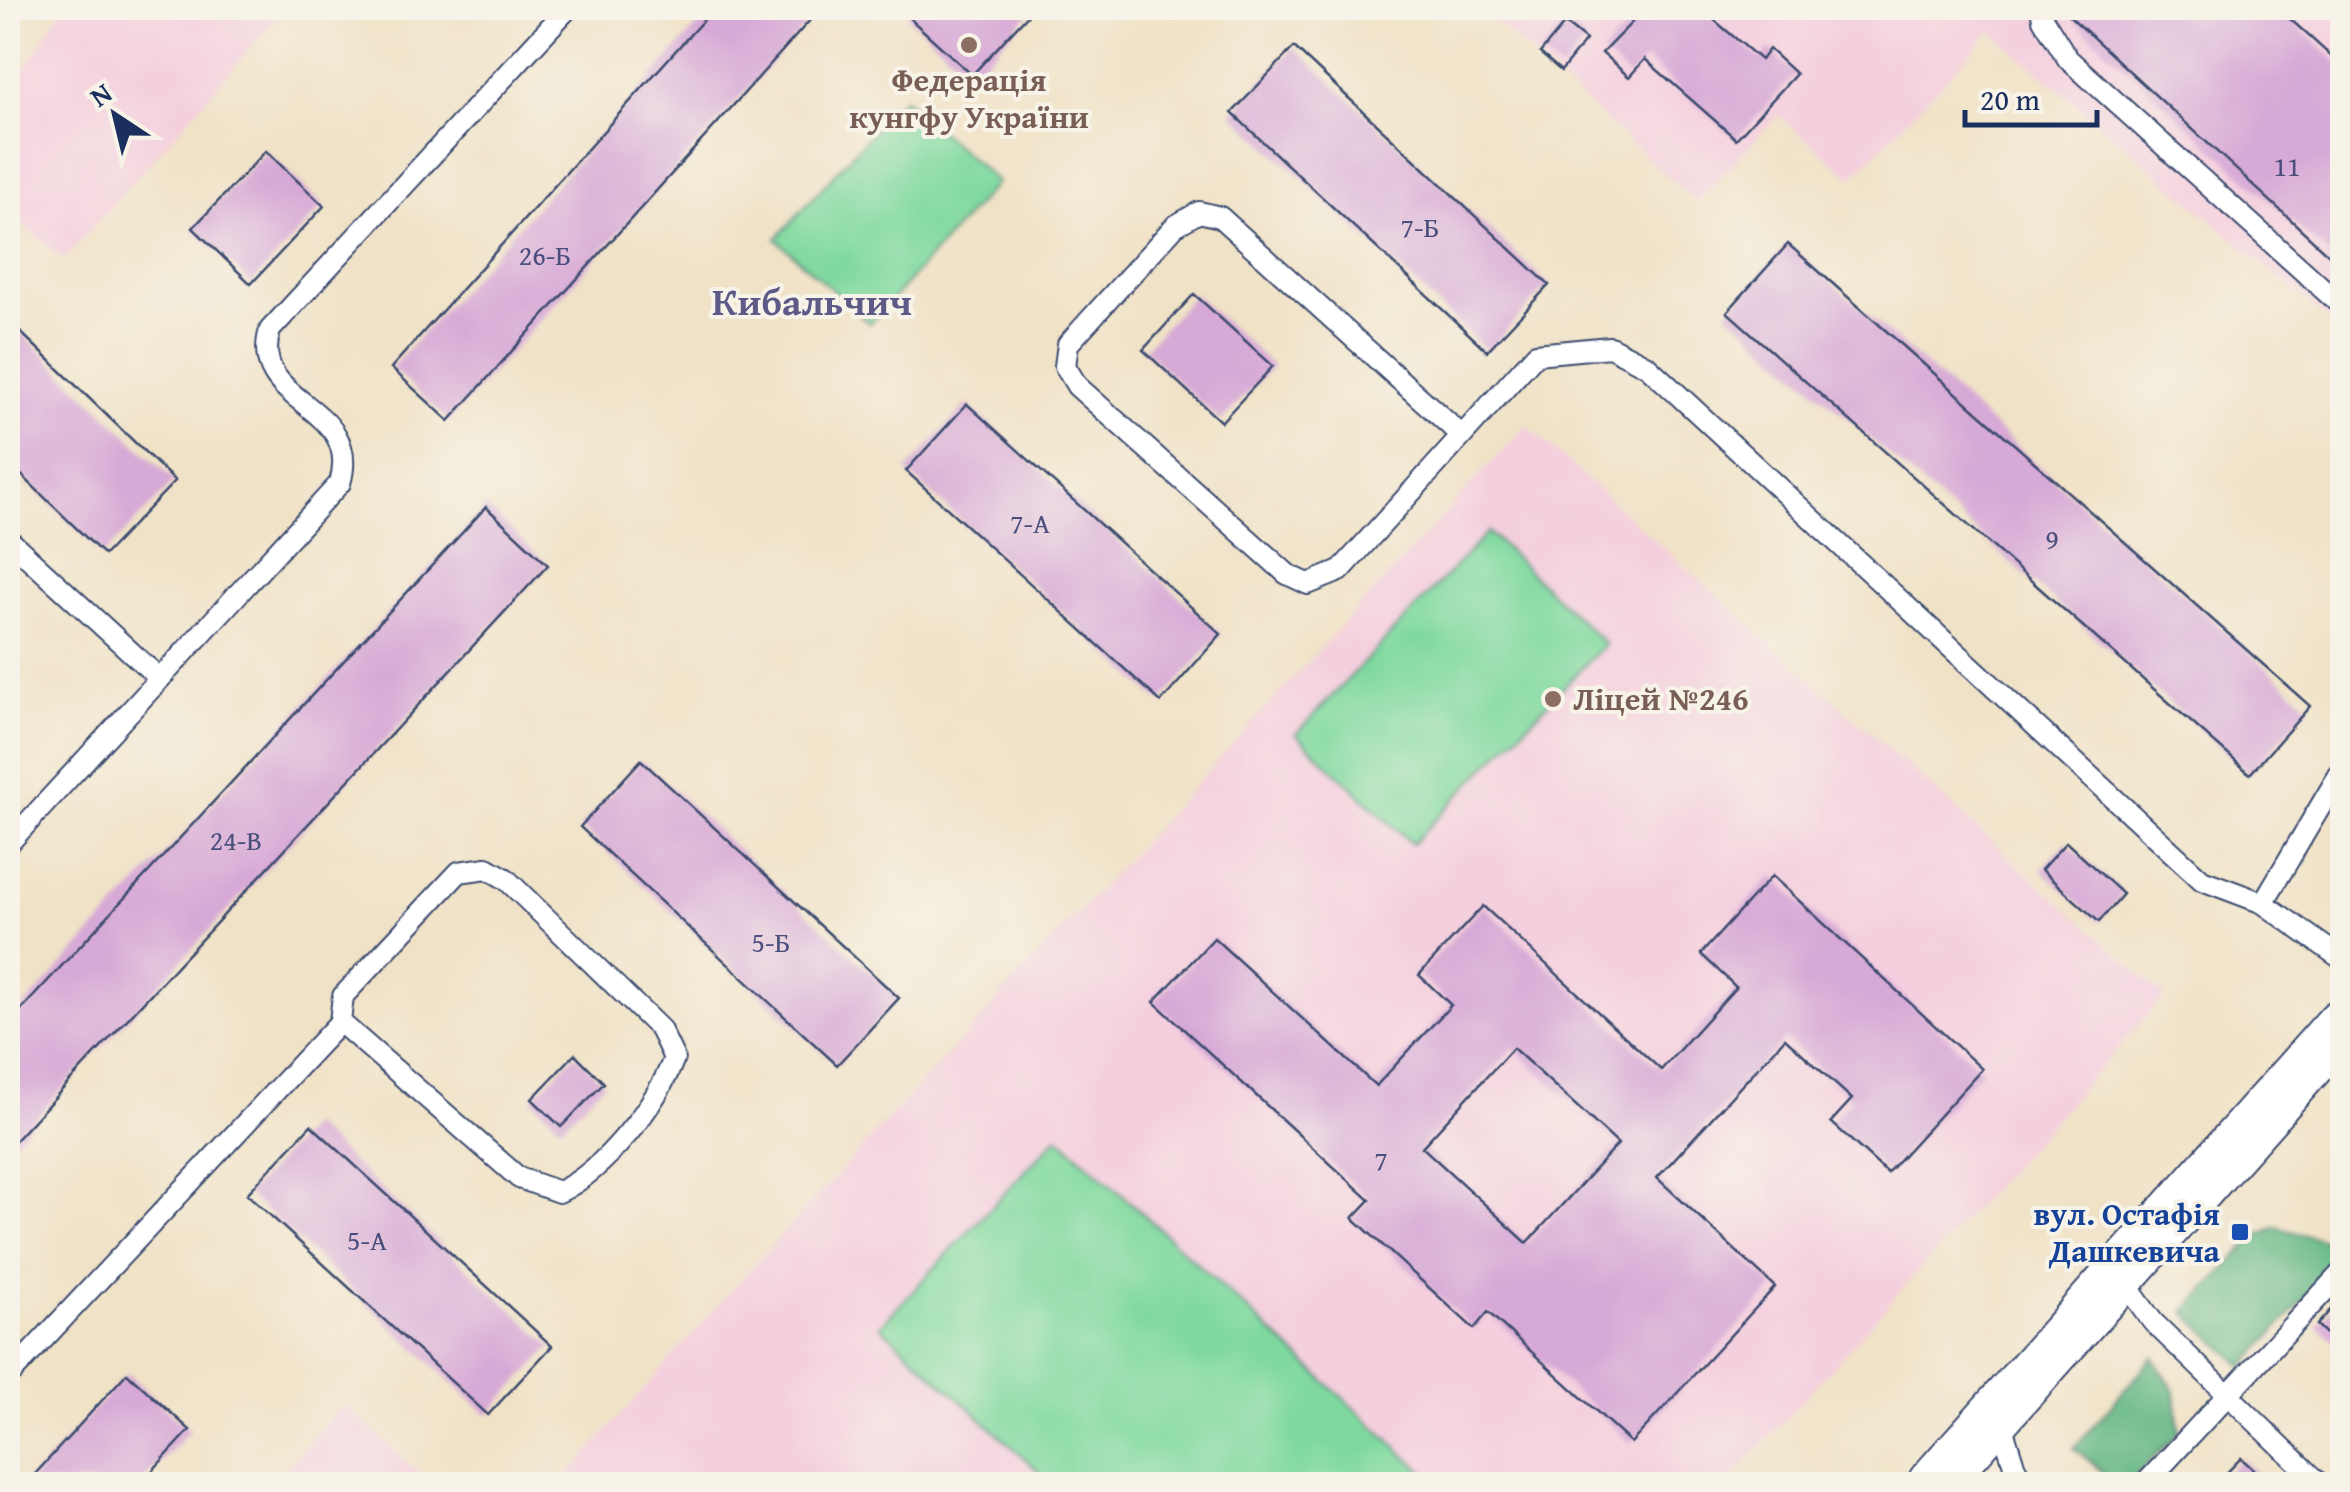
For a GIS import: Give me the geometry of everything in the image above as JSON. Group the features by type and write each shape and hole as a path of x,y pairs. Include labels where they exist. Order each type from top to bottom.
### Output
{"street":[{"path":"1934,1484 2342,1025"}],"lane":[{"path":"8,844 340,483 347,460 338,434 272,374 264,351 270,330 568,8"},
{"path":"2041,8 2043,20 2068,59 2342,306"},
{"path":"1462,436 1220,216 1199,212 1176,226 1068,344 1065,366 1076,386 1288,574 1308,584 1340,571 1462,436 1536,354 1610,347 1647,366 2202,880 2263,903 2342,959"},
{"path":"8,539 159,678"},
{"path":"2263,903 2342,770"},
{"path":"12,1362 340,1022 343,996 459,872 486,868 506,879 660,1028 674,1058 662,1091 582,1182 559,1192 519,1178 340,1022"},
{"path":"2145,1484 2342,1272"},
{"path":"2121,1278 2153,1322 2320,1484"},
{"path":"1998,1414 2015,1468 2026,1484"}],"shaded area":[{"path":"62,8 286,8 64,260 8,212 8,88 30,61"},
{"path":"1480,8 2342,8 2342,332 1991,31 1852,178 1778,115 1697,203"},
{"name":"Ліцей №246","path":"1526,425 2165,996 1727,1484 561,1484 740,1280"},
{"path":"343,1404 432,1484 271,1484"}],"green space":[{"path":"903,98 997,182 870,324 776,239"},
{"path":"1488,532 1605,644 1412,844 1296,734"},
{"path":"1058,1136 1437,1484 1053,1484 880,1326"},
{"path":"2276,1227 2334,1243 2342,1233 2342,1256 2244,1367 2185,1312 2257,1235"},
{"path":"2153,1357 2175,1391 2179,1433 2127,1484 2117,1484 2074,1448"}],"building":[{"path":"714,8 821,8 449,421 391,368"},
{"name":"Федерація кунгфу України","path":"915,8 1034,8 972,75 907,16"},
{"path":"1646,8 1700,8 1761,60 1769,49 1796,74 1736,139 1645,59 1629,77 1602,53"},
{"path":"2061,8 2278,8 2342,66 2342,267"},
{"path":"1565,23 1586,40 1561,71 1540,53"},
{"path":"1294,47 1549,285 1487,351 1232,113"},
{"path":"266,151 324,206 251,284 193,228"},
{"path":"1788,244 2310,706 2250,774 1727,312"},
{"path":"1194,294 1273,366 1221,422 1143,350"},
{"path":"8,320 175,481 104,555 8,462"},
{"path":"967,404 1221,634 1161,702 906,471"},
{"path":"486,507 548,565 8,1148 8,1024"},
{"path":"641,760 899,998 837,1065 580,827"},
{"path":"2066,842 2123,894 2099,922 2041,870"},
{"path":"1772,876 1982,1069 1887,1173 1831,1122 1852,1099 1785,1038 1657,1178 1775,1287 1631,1443 1488,1312 1474,1329 1353,1218 1370,1200 1154,1002 1214,938 1376,1086 1451,1005 1419,975 1483,906 1661,1070 1736,987 1701,954","holes":["1513,1048 1618,1144 1527,1243 1422,1147"]},
{"path":"575,1054 604,1083 561,1127 532,1099"},
{"path":"311,1125 552,1346 488,1415 247,1194"},
{"path":"2342,1297 2342,1349 2317,1325"},
{"path":"127,1373 190,1430 140,1484 26,1484"},
{"path":"2241,1458 2269,1484 2216,1484"}],"place":[{"name":"Федерація кунгфу України","path":"969,45"},
{"name":"Ліцей №246","path":"1553,699"},
{"name":"вул. Остафія Дашкевича","path":"2240,1232"}],"district":[{"name":"Кибальчич","path":"812,302"}]}
